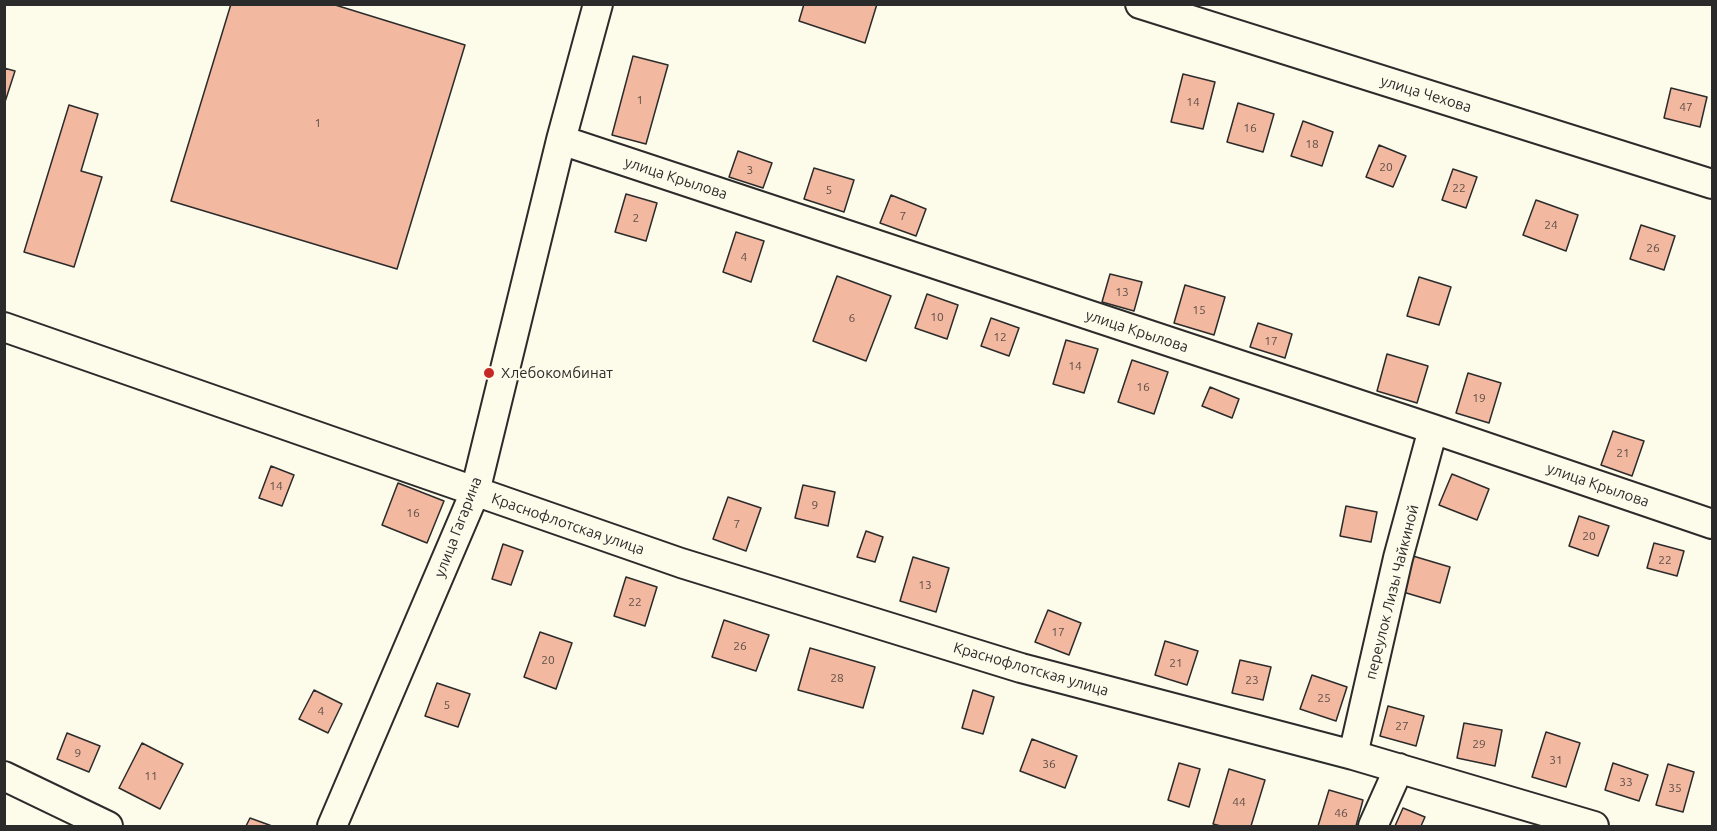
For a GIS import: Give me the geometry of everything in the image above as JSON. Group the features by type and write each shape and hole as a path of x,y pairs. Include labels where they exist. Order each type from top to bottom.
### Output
{"street":[{"name":"улица Гагарина","path":"332,826 475,492 561,140 598,4"},
{"name":"улица Чехова","path":"1140,4 1713,184"},
{"name":"улица Крылова","path":"561,140 1713,524"},
{"name":"Краснофлотская улица","path":"4,327 681,563 1021,668 1353,755 1594,826"},
{"name":"переулок Лизы Чайкиной","path":"1353,755 1398,558 1433,429"},
{"path":"1373,826 1399,768"},
{"path":"4,776 108,826"}],"building":[{"path":"231,4 332,4 465,45 397,269 171,201"},
{"path":"804,4 877,4 865,43 799,21"},
{"path":"633,56 668,65 646,144 612,135"},
{"path":"4,68 15,71 4,105"},
{"path":"1183,74 1215,82 1203,129 1171,122"},
{"path":"1671,88 1707,97 1700,127 1664,118"},
{"path":"1238,103 1274,114 1263,152 1227,142"},
{"path":"69,105 98,114 81,171 102,177 74,267 24,252"},
{"path":"1303,121 1333,132 1322,166 1291,156"},
{"path":"1379,145 1406,156 1393,187 1366,177"},
{"path":"738,151 772,163 763,188 729,177"},
{"path":"814,168 854,180 844,212 804,199"},
{"path":"1453,169 1477,177 1466,208 1442,200"},
{"path":"626,194 657,203 646,241 615,232"},
{"path":"891,195 926,209 916,236 880,223"},
{"path":"1536,200 1578,215 1566,251 1523,235"},
{"path":"1641,225 1675,236 1664,270 1630,259"},
{"path":"736,232 764,241 751,282 723,272"},
{"path":"1110,274 1142,282 1134,311 1102,302"},
{"path":"837,276 891,296 866,361 813,341"},
{"path":"1419,277 1451,287 1439,325 1407,316"},
{"path":"1185,285 1225,297 1214,335 1174,323"},
{"path":"927,294 958,305 947,339 915,328"},
{"path":"991,318 1019,328 1009,356 981,346"},
{"path":"1258,323 1292,334 1285,358 1250,347"},
{"path":"1066,340 1098,349 1084,393 1053,384"},
{"path":"1387,354 1428,366 1417,403 1377,391"},
{"path":"1132,360 1168,372 1154,414 1118,402"},
{"path":"1468,373 1501,383 1489,423 1456,413"},
{"path":"1210,387 1239,399 1232,418 1202,406"},
{"path":"1613,431 1644,441 1632,476 1601,465"},
{"path":"271,466 294,475 282,506 259,498"},
{"path":"1452,474 1489,489 1477,520 1439,505"},
{"path":"398,483 444,501 427,543 382,525"},
{"path":"803,485 835,492 828,526 795,518"},
{"path":"728,497 761,508 746,551 713,539"},
{"path":"1346,506 1377,512 1371,542 1340,536"},
{"path":"1579,516 1609,526 1598,556 1569,546"},
{"path":"866,531 883,537 875,562 857,557"},
{"path":"1654,543 1684,551 1677,576 1647,568"},
{"path":"503,544 523,551 511,585 492,579"},
{"path":"1413,556 1450,567 1440,603 1403,592"},
{"path":"913,557 949,568 936,612 900,601"},
{"path":"626,577 657,587 645,626 614,616"},
{"path":"1048,610 1081,623 1069,655 1035,642"},
{"path":"724,620 769,635 756,671 712,657"},
{"path":"540,632 572,643 556,689 524,677"},
{"path":"1165,641 1198,651 1187,685 1155,675"},
{"path":"810,648 875,667 863,708 798,690"},
{"path":"1240,660 1271,667 1263,700 1232,693"},
{"path":"1312,675 1347,687 1336,721 1300,709"},
{"path":"437,683 470,694 458,727 425,716"},
{"path":"314,690 342,704 328,733 299,719"},
{"path":"973,690 994,697 983,734 962,728"},
{"path":"1388,706 1424,716 1416,746 1380,736"},
{"path":"1464,723 1502,730 1495,766 1457,758"},
{"path":"1546,732 1580,743 1566,787 1532,777"},
{"path":"67,733 100,746 89,772 57,759"},
{"path":"1032,739 1077,756 1065,788 1020,771"},
{"path":"142,743 183,764 160,809 119,788"},
{"path":"1179,763 1200,769 1189,807 1168,800"},
{"path":"1613,763 1648,775 1639,801 1605,790"},
{"path":"1668,764 1694,772 1683,812 1656,805"},
{"path":"1229,769 1265,780 1251,826 1213,824"},
{"path":"1329,790 1363,800 1356,826 1318,826"},
{"path":"1403,808 1425,817 1421,826 1395,826"},
{"path":"250,818 272,826 246,826"}],"place":[{"name":"Хлебокомбинат","path":"489,373"}]}
